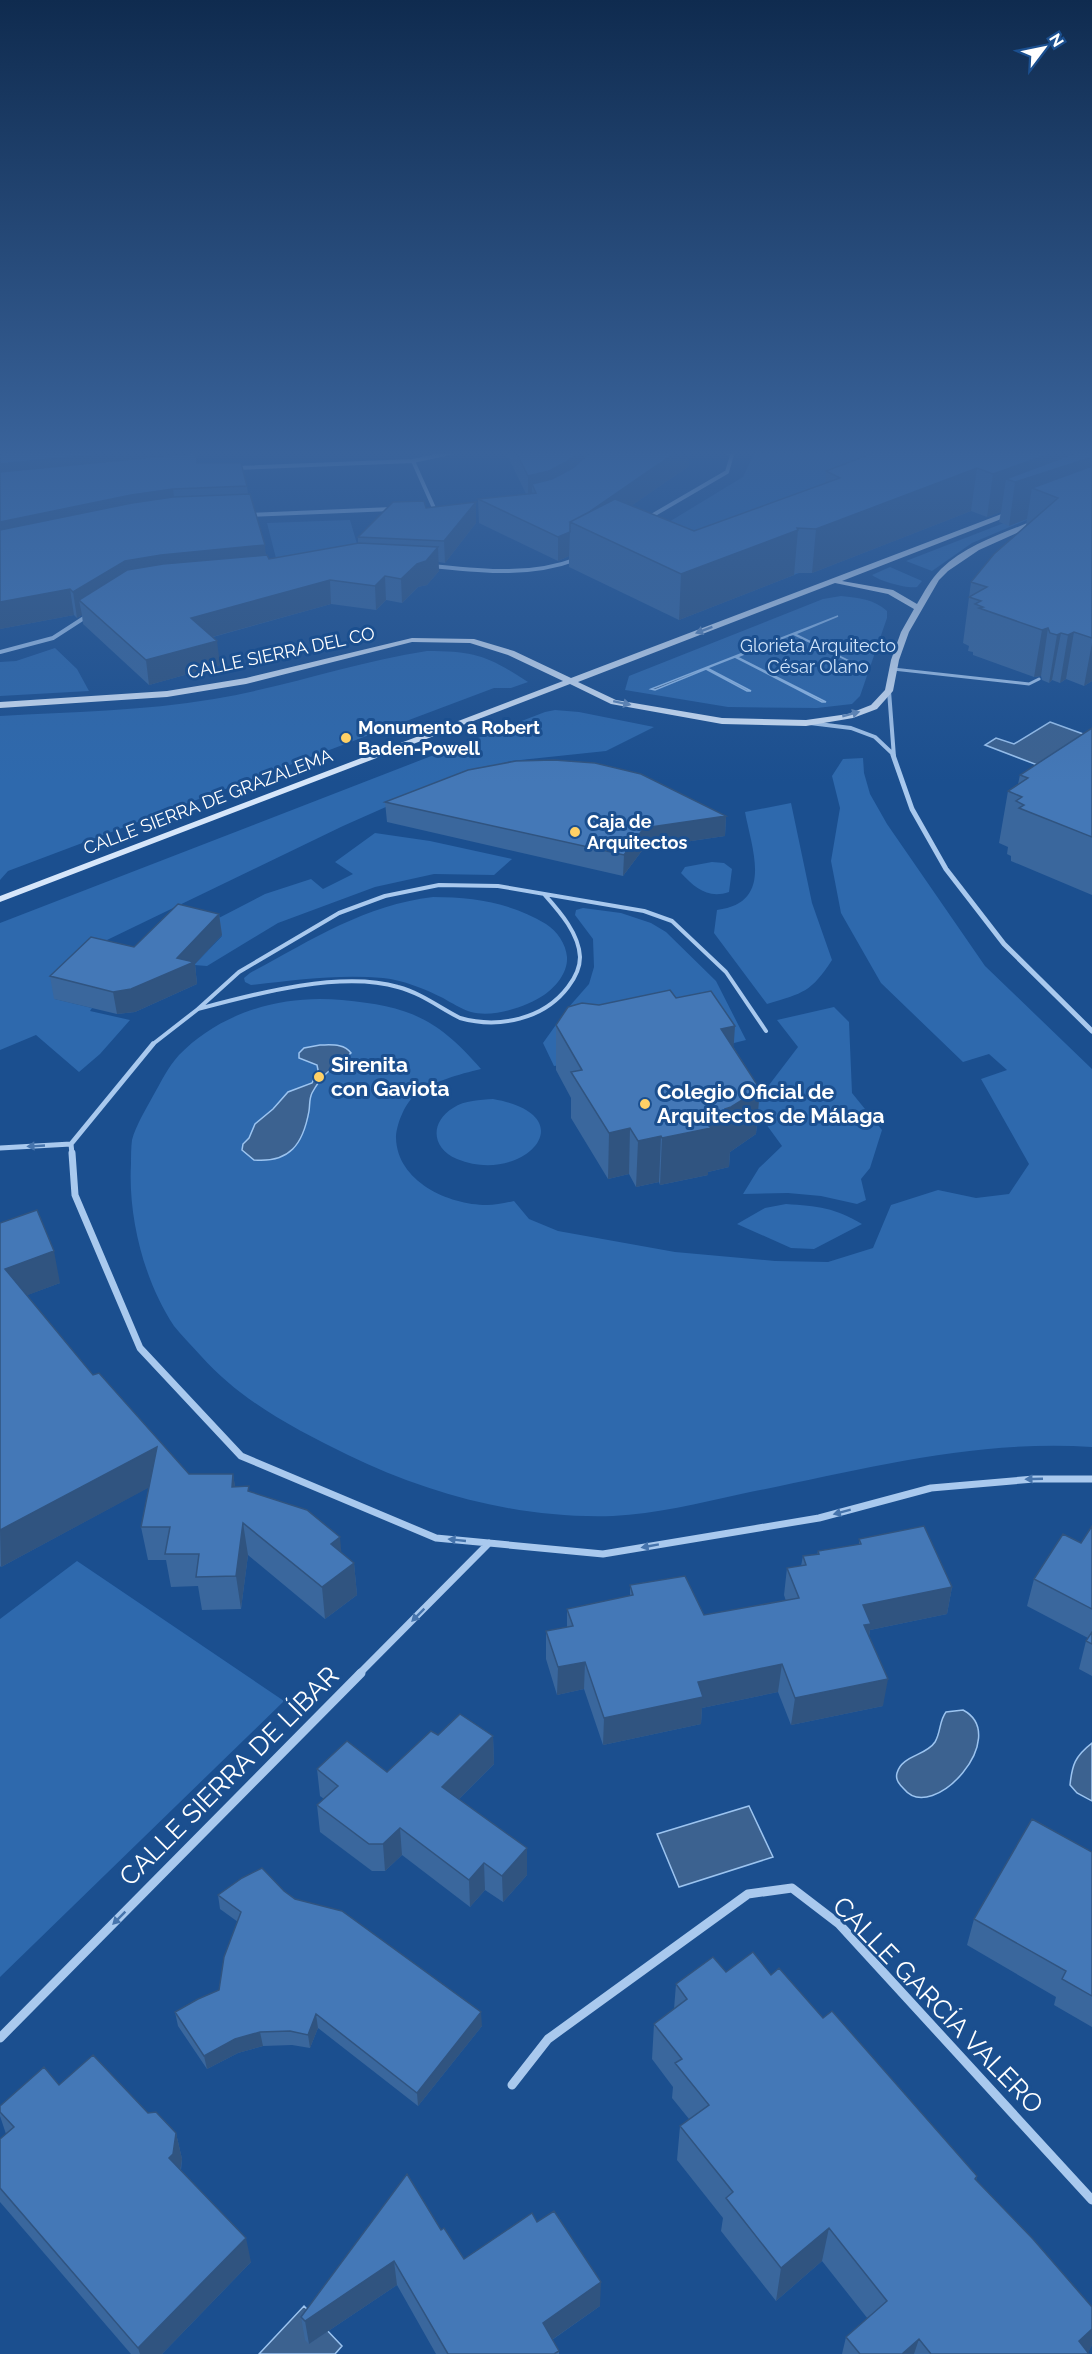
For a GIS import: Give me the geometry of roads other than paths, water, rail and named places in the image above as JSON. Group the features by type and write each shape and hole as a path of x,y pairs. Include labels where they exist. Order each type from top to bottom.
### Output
{"street":[{"path":"422,565 519,571 570,562"},
{"name":"CALLE SIERRA DE GRAZALEMA","path":"0,899 885,562"},
{"path":"956,562 936,579 905,632 893,669 889,691 893,754 912,809 946,868 1004,944 1092,1031"},
{"name":"CALLE SIERRA DE GRAZALEMA","path":"832,582 852,583 890,592 918,608"},
{"path":"0,652 53,638 93,612"},
{"name":"CALLE SIERRA DEL CO","path":"0,705 167,694 246,681 412,640 471,641 511,652 614,702 711,719 806,723 852,728 875,737 893,754"},
{"name":"CALLE SIERRA DEL CO","path":"806,723 850,716 874,707 889,691"},
{"path":"153,1044 71,1143 75,1195 140,1348 241,1456 436,1538 603,1554 819,1518 931,1488 1034,1479 1092,1479"},
{"path":"0,1148 71,1143"},
{"name":"CALLE SIERRA DE LÍBAR","path":"0,2038 489,1544"},
{"name":"CALLE GARCÍA VALERO","path":"512,2085 548,2039 748,1894 792,1888 839,1924 1092,2200"}],"lane":[{"path":"893,669 1029,684 1039,679"},
{"path":"153,1044 198,1009 238,972 339,913 385,896 439,885 498,886 644,911 672,921 726,972 766,1031"},
{"path":"198,1009 267,991 309,985 388,984 419,995 462,1019 494,1024 513,1019 546,1008 567,989 581,967 579,948 557,908 544,894"}],"place":[{"name":"Monumento a Robert Baden-Powell","path":"346,738"},
{"name":"Caja de Arquitectos","path":"575,832"},
{"name":"Sirenita con Gaviota","path":"319,1077"},
{"name":"Colegio Oficial de Arquitectos de Málaga","path":"645,1104"}],"park label":[{"name":"Glorieta Arquitecto César Olano","path":"818,656"}]}
